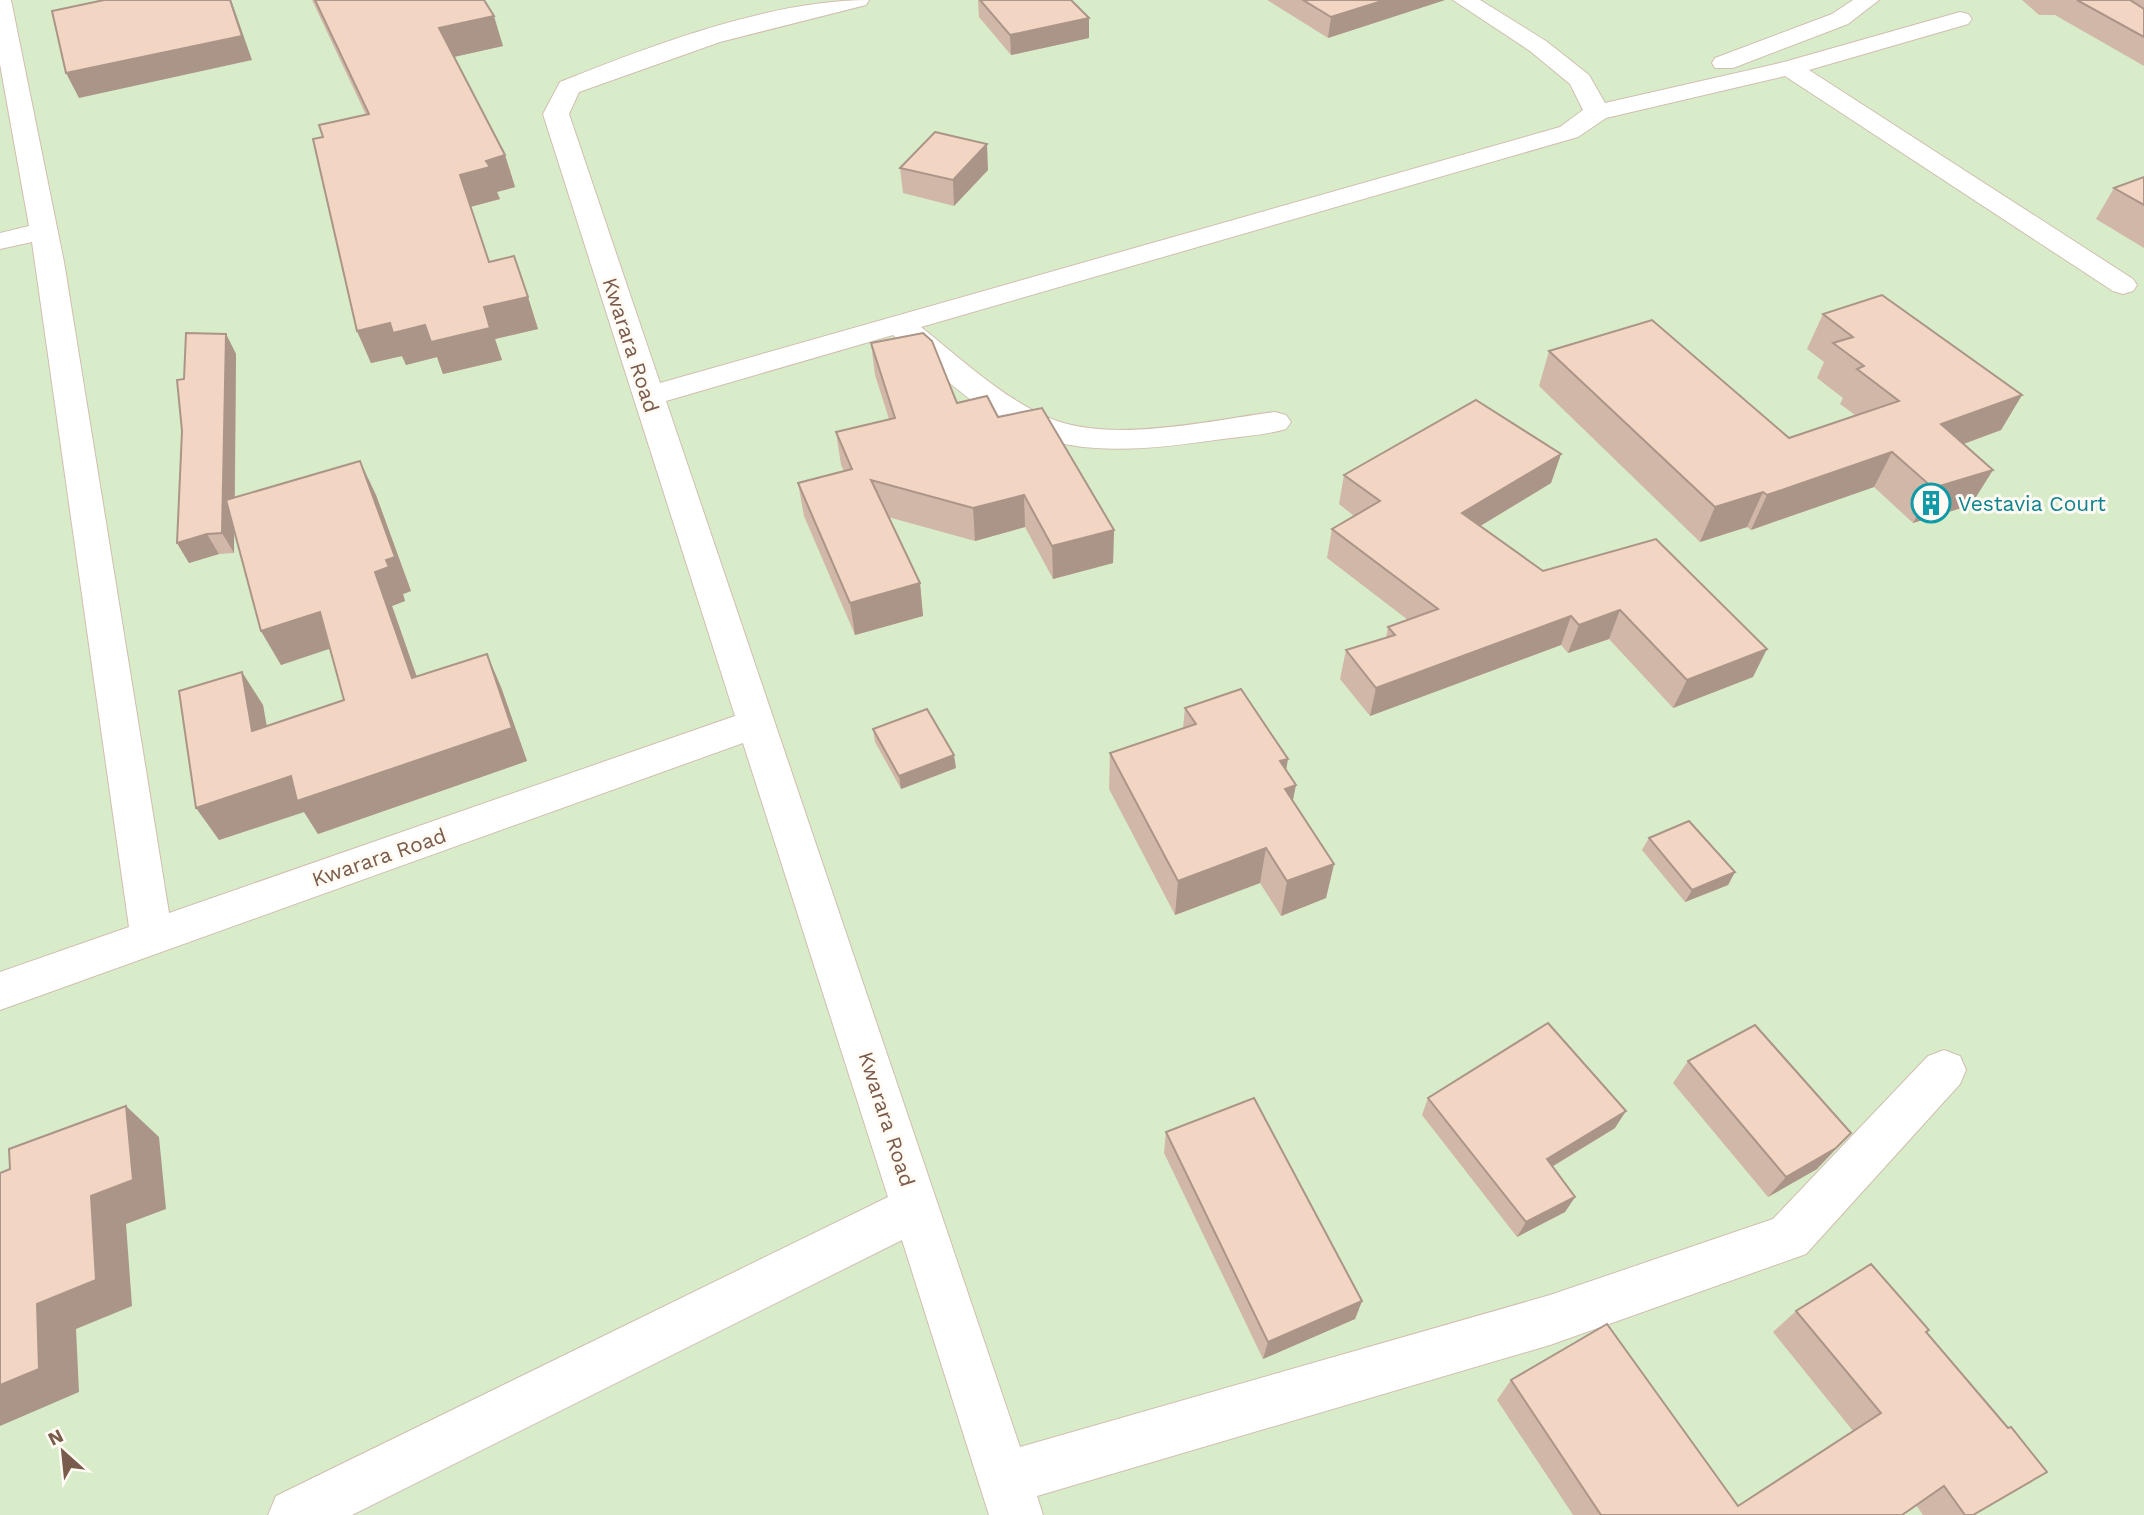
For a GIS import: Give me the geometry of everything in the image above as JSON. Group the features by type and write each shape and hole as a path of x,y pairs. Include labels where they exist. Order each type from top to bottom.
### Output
{"street":[{"path":"0,0 44,231 152,937"},
{"name":"Kwarara Road","path":"858,0 740,17 569,87 556,114 1010,1497"},
{"path":"1464,0 1538,46 1580,80 1603,92 1790,68 1960,19"},
{"path":"648,397 1569,132 1603,92 1724,63 1840,19 1868,0"},
{"path":"1790,68 2123,285"},
{"path":"0,241 44,231"},
{"path":"899,325 998,402 1039,426 1079,438 1140,437 1275,422"},
{"name":"Kwarara Road","path":"0,991 758,723"},
{"path":"1010,1497 1550,1320 1789,1237 1944,1070"},
{"path":"295,1515 916,1208"}],"green space":[{"path":"0,0 2144,0 2144,1515 0,1515"}],"building":[{"path":"104,0 230,0 242,36 66,73 52,11"},
{"path":"315,0 484,0 494,16 439,28 505,155 486,161 490,167 460,175 489,262 514,256 528,297 484,307 490,328 431,342 425,325 393,333 390,323 357,331 313,139 323,137 319,125 369,114"},
{"path":"980,0 1071,0 1089,18 1010,35"},
{"path":"1303,0 1385,0 1331,17"},
{"path":"2077,0 2130,0 2144,9 2144,37"},
{"path":"935,132 987,144 953,180 900,168"},
{"path":"2144,177 2144,205 2114,188"},
{"path":"1882,295 2022,395 1941,424 1993,470 1933,488 1892,452 1767,495 1763,492 1715,507 1549,351 1652,320 1789,438 1899,401 1857,369 1864,366 1833,343 1853,337 1823,314"},
{"path":"186,333 226,334 222,533 207,534 177,543 182,431 177,380 184,379"},
{"path":"923,333 932,341 957,403 987,396 998,417 1042,408 1114,530 1052,546 1024,495 973,508 871,480 920,583 850,603 798,483 852,469 836,432 895,418 871,343"},
{"path":"1476,400 1561,454 1462,513 1543,571 1656,539 1767,649 1687,680 1620,610 1579,625 1571,616 1376,688 1346,650 1395,635 1388,627 1438,609 1332,529 1380,501 1344,475"},
{"path":"360,461 395,557 386,560 389,567 375,572 412,678 487,654 512,728 297,801 291,776 196,808 179,691 242,672 252,731 344,700 320,612 261,631 226,500"},
{"path":"1241,689 1288,759 1280,761 1296,785 1285,789 1334,864 1287,881 1266,848 1178,881 1110,753 1196,724 1185,708"},
{"path":"927,709 954,755 899,776 873,729"},
{"path":"1689,821 1735,872 1692,890 1649,838"},
{"path":"1548,1023 1626,1111 1547,1159 1575,1197 1526,1222 1428,1098"},
{"path":"1755,1025 1851,1133 1836,1148 1786,1177 1688,1061"},
{"path":"1254,1098 1362,1301 1268,1342 1166,1132"},
{"path":"126,1106 133,1180 91,1196 96,1280 37,1304 39,1369 0,1385 0,1173 10,1169 9,1149"},
{"path":"1871,1264 2047,1472 1973,1515 1965,1515 1944,1486 1902,1515 1601,1515 1511,1380 1607,1324 1738,1506 1881,1413 1796,1311"}],"place":[{"name":"Vestavia Court","path":"1931,503"}]}
